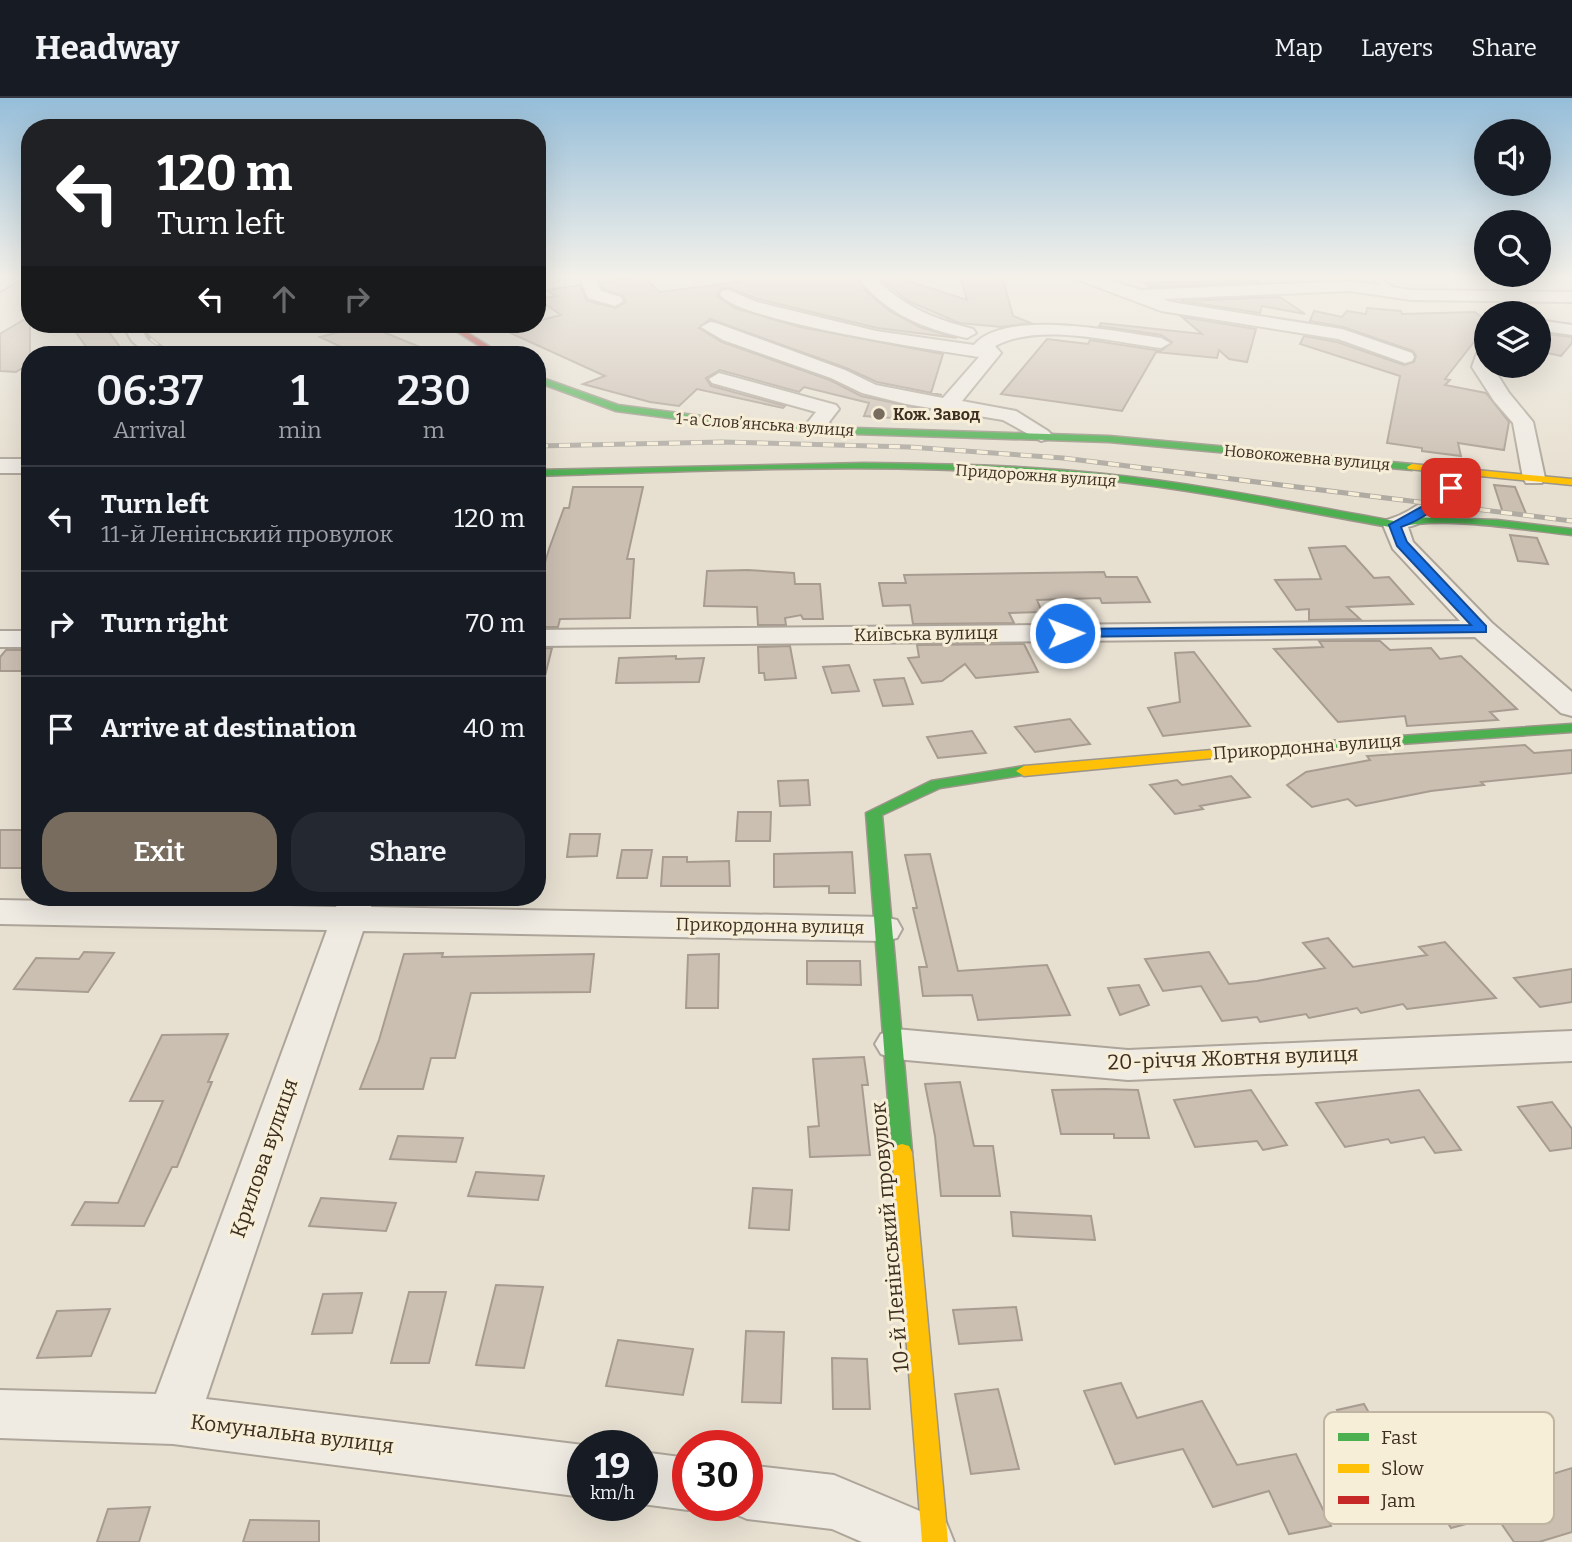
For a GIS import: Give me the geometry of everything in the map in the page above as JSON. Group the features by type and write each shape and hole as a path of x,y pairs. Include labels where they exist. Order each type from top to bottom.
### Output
{"street":[{"path":"751,343 838,374 869,389 1009,415 1041,435"},
{"path":"972,343 999,343"},
{"path":"988,343 993,345"},
{"path":"1368,343 1405,357"},
{"path":"948,405 993,345"},
{"path":"1489,378 1501,397 1523,422 1534,478"},
{"path":"719,379 829,409 818,422 823,430"},
{"name":"1-а Слов’янська вулиця","path":"546,382 616,408 684,418 823,430 1041,435"},
{"name":"Новокожевна вулиця","path":"1041,435 1572,482"},
{"path":"0,466 21,466"},
{"name":"Придорожня вулиця","path":"546,473 746,468 1060,473 1241,497 1401,523 1497,523 1572,532"},
{"path":"1468,472 1434,504 1401,523 1402,544 1482,629 1572,707"},
{"name":"Київська вулиця","path":"546,638 1482,629"},
{"path":"0,639 21,639"},
{"name":"Прикордонна вулиця","path":"0,912 353,908 884,929 874,813 936,785 993,774 1187,755 1572,728"},
{"name":"Крилова вулиця","path":"173,1419 353,908"},
{"name":"10-й Ленінський провулок","path":"884,929 935,1542"},
{"name":"20-річчя Жовтня вулиця","path":"895,1044 1128,1065 1572,1046"},
{"name":"Комунальна вулиця","path":"0,1414 173,1419 567,1469"},
{"path":"763,1494 834,1503 926,1542"}],"building":[{"path":"0,343 30,343 30,346 21,346 21,369 16,372 0,371"},
{"path":"84,343 117,343 119,346 86,346"},
{"path":"333,343 411,343 417,346 339,346"},
{"path":"533,343 726,343 830,380 861,396 929,410 923,415 895,409 892,418 864,416 869,403 804,387 799,392 720,370 706,378 711,386 785,406 783,408 697,389 679,406 650,402 583,384 605,376 546,349 546,346"},
{"path":"778,343 887,343 943,354 931,393 877,382"},
{"path":"1043,343 1112,343 1161,351 1170,343 1252,343 1247,362 1229,359 1219,350 1217,358 1156,352 1122,411 1001,394"},
{"path":"1341,343 1404,365 1414,362 1416,356 1413,351 1391,343 1473,343 1445,379 1450,380 1445,385 1486,393 1509,422 1504,450 1458,443 1461,456 1387,443 1400,376 1300,344"},
{"path":"1551,343 1572,343 1561,356 1551,354"},
{"path":"1494,485 1515,487 1527,516 1503,513"},
{"path":"573,487 643,487 627,559 634,559 630,618 560,619 558,627 546,627 546,559 564,508 569,508"},
{"path":"1510,535 1537,538 1548,564 1518,561"},
{"path":"1345,546 1374,578 1389,577 1413,604 1347,607 1360,619 1309,620 1309,609 1296,610 1275,580 1321,579 1309,548"},
{"path":"707,571 794,573 795,584 820,584 823,619 803,619 801,615 785,618 786,625 758,625 757,607 704,606"},
{"path":"1104,572 1106,577 1137,577 1150,602 1102,603 1100,598 1037,600 1042,612 1009,613 1014,623 913,624 910,605 883,606 879,583 906,583 904,575"},
{"path":"1319,641 1380,641 1390,650 1431,648 1440,659 1461,656 1517,709 1490,712 1498,720 1407,726 1405,716 1338,722 1274,649 1323,647"},
{"path":"1024,644 1038,672 976,678 965,664 942,681 922,683 908,658 919,657 917,645"},
{"path":"790,646 796,678 765,680 764,673 759,673 758,647"},
{"path":"546,648 552,648 546,672"},
{"path":"6,650 21,650 21,671 0,671 0,657"},
{"path":"1194,652 1250,726 1163,736 1148,708 1180,702 1175,653"},
{"path":"676,656 676,659 704,658 699,682 616,683 619,658"},
{"path":"849,665 859,691 832,693 823,667"},
{"path":"904,678 913,704 883,706 874,680"},
{"path":"1070,719 1090,744 1035,752 1015,727"},
{"path":"972,731 986,753 938,758 927,737"},
{"path":"1525,745 1534,753 1572,750 1572,773 1481,782 1484,785 1431,791 1356,806 1348,799 1312,807 1287,785 1306,772 1370,760 1367,756"},
{"path":"1231,776 1250,797 1200,806 1203,809 1175,814 1150,785 1177,780 1182,785"},
{"path":"808,780 810,805 780,806 778,781"},
{"path":"738,812 771,812 770,841 736,841"},
{"path":"0,830 21,830 21,868 0,868"},
{"path":"570,834 600,834 597,856 567,857"},
{"path":"622,850 652,850 647,878 617,878"},
{"path":"852,852 855,893 829,893 829,886 774,887 774,854"},
{"path":"930,854 958,971 1047,965 1070,1015 978,1020 972,995 923,996 919,967 927,967 913,908 917,908 905,855"},
{"path":"663,857 687,857 687,862 729,861 730,886 661,886"},
{"path":"1328,938 1353,967 1427,955 1419,947 1445,942 1496,998 1407,1009 1403,1004 1361,1013 1357,1008 1309,1018 1306,1014 1260,1022 1257,1017 1222,1021 1201,986 1163,991 1145,959 1209,952 1229,984 1257,981 1325,968 1303,943"},
{"path":"84,952 114,953 88,992 14,989 36,958 79,959"},
{"path":"443,953 442,957 594,954 590,992 471,993 455,1058 431,1058 423,1089 360,1089 379,1040 404,954"},
{"path":"719,954 718,1008 686,1008 688,955"},
{"path":"807,961 860,961 861,985 807,984"},
{"path":"1572,969 1572,1002 1540,1007 1514,978"},
{"path":"1139,985 1149,1005 1120,1015 1108,988"},
{"path":"228,1034 208,1082 212,1082 177,1167 172,1167 144,1226 72,1225 85,1202 118,1203 163,1101 130,1101 162,1035"},
{"path":"864,1057 868,1085 862,1085 870,1155 810,1157 808,1127 819,1126 813,1059"},
{"path":"960,1082 974,1146 993,1146 1000,1196 941,1196 935,1136 925,1084"},
{"path":"1052,1090 1138,1090 1149,1138 1114,1138 1114,1134 1061,1134"},
{"path":"1251,1090 1287,1145 1263,1150 1257,1141 1195,1147 1174,1100"},
{"path":"1419,1090 1461,1150 1435,1153 1424,1137 1391,1143 1388,1139 1345,1147 1316,1103"},
{"path":"1552,1102 1572,1129 1572,1148 1550,1151 1518,1107"},
{"path":"398,1136 463,1138 456,1162 390,1159"},
{"path":"476,1172 544,1176 538,1200 468,1196"},
{"path":"753,1188 792,1190 789,1230 749,1228"},
{"path":"321,1198 396,1203 386,1231 309,1226"},
{"path":"1011,1212 1091,1216 1095,1240 1013,1236"},
{"path":"496,1285 543,1287 524,1368 476,1365"},
{"path":"409,1292 446,1292 429,1363 391,1363"},
{"path":"362,1293 352,1333 312,1334 323,1294"},
{"path":"1016,1307 1022,1340 959,1344 953,1310"},
{"path":"110,1309 91,1356 37,1358 57,1311"},
{"path":"746,1331 784,1332 781,1403 742,1402"},
{"path":"618,1340 693,1349 683,1395 606,1386"},
{"path":"832,1358 867,1359 870,1409 833,1409"},
{"path":"1121,1383 1137,1418 1202,1401 1237,1465 1296,1454 1324,1512 1324,1524 1331,1526 1289,1534 1269,1491 1213,1507 1183,1449 1115,1464 1084,1391"},
{"path":"998,1389 1019,1469 971,1474 955,1394"},
{"path":"1364,1404 1369,1412 1338,1412 1337,1410"},
{"path":"1572,1468 1572,1532 1539,1542 1514,1542 1502,1524 1554,1524 1554,1474"},
{"path":"150,1507 139,1542 97,1542 108,1509"},
{"path":"250,1520 319,1521 319,1542 243,1542"},
{"path":"1448,1524 1466,1524 1451,1528"}],"railway":[{"path":"156,343 160,346"},
{"path":"546,446 722,442 909,447 1063,458 1572,521"}],"traffic: fast":[{"path":"546,382 616,408 731,423 823,430 1109,439 1412,467"},
{"path":"546,473 799,466 995,469 1145,482 1228,494 1395,525 1408,520 1497,523 1572,532"},
{"path":"1271,749 1572,728"},
{"path":"902,1152 874,813 936,784 1024,771"}],"traffic: slow":[{"path":"1412,467 1572,482"},
{"path":"1024,771 1271,749"},
{"path":"902,1152 935,1542"}],"traffic: jam":[{"path":"480,343 484,346"}],"place":[{"name":"Кож. Завод","path":"879,414"}],"route":[{"path":"1065,633 1482,629 1402,544 1395,525 1434,504 1451,488"}]}
